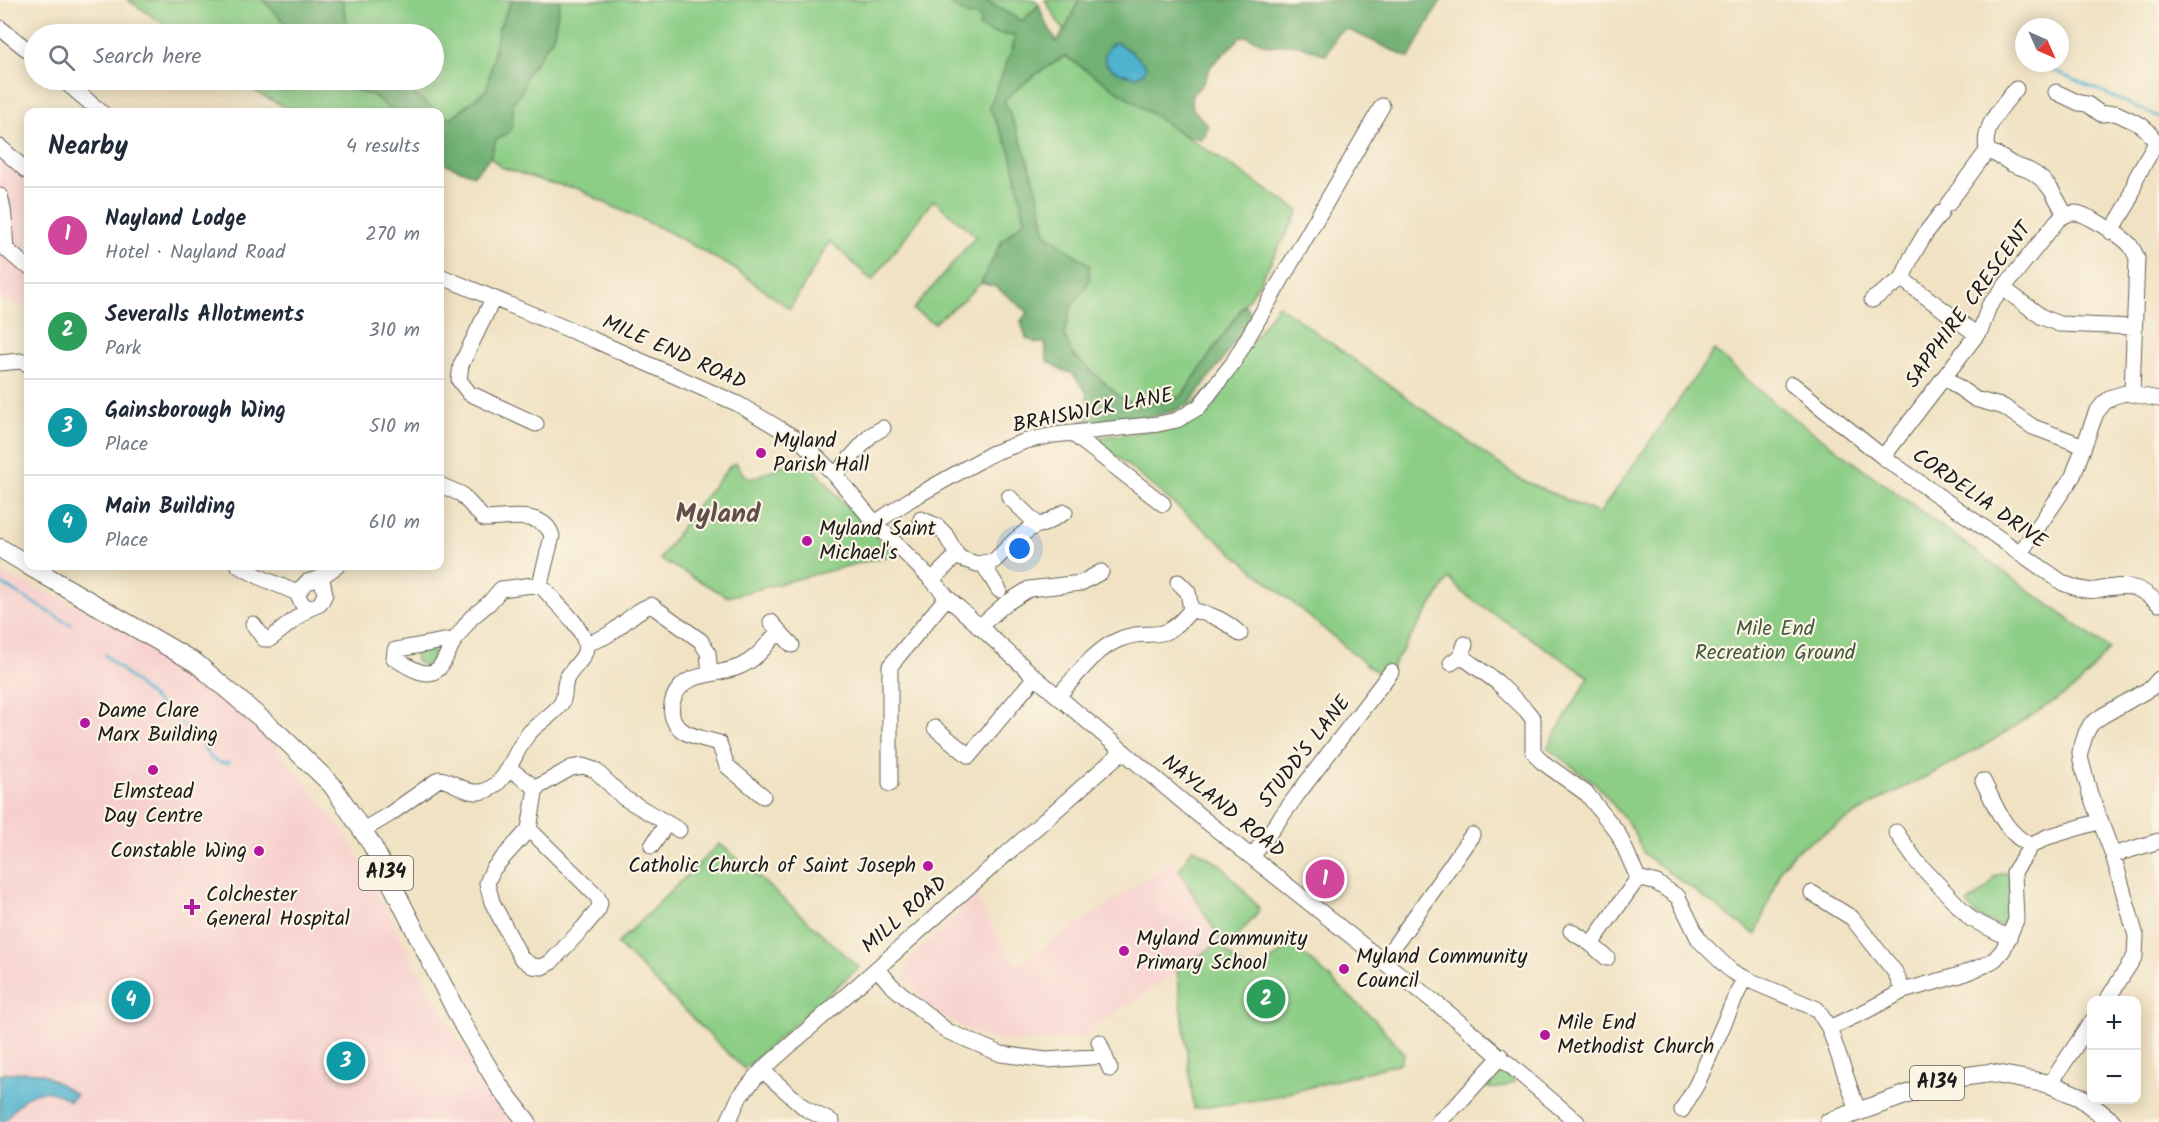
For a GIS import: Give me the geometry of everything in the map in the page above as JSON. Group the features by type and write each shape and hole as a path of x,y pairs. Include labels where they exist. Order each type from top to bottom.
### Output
{"main road":[{"name":"A134","path":"0,548 24,562"},
{"name":"A134","path":"38,570 196,663 278,733 332,784 363,830 464,1027 499,1086 527,1122"},
{"name":"A134","path":"1829,1122 1953,1078 1990,1073 2050,1084 2080,1096 2112,1122"}],"street":[{"path":"0,28 24,47"},
{"path":"1872,300 1902,279 1925,234 1987,151 1985,142 1989,125 2016,89"},
{"path":"75,90 96,108"},
{"path":"2056,93 2087,104 2101,114 2116,113 2141,125 2157,143 2136,178 2129,202 2111,232"},
{"name":"BRAISWICK LANE","path":"875,523 911,498 993,453 1026,441 1167,422 1177,420 1199,407 1233,363 1382,106"},
{"path":"0,147 24,168"},
{"path":"1987,151 1997,153 2044,180 2066,215 2082,214 2129,244 2137,258 2132,393"},
{"path":"0,196 6,219 4,232 6,249 24,263"},
{"name":"SAPPHIRE CRESCENT","path":"1883,457 1981,329 1989,306 2050,229 2066,215"},
{"name":"MILE END ROAD","path":"444,278 594,340 738,404 802,442 865,509"},
{"path":"1902,279 1976,334"},
{"path":"2003,288 2042,317 2059,324 2134,327"},
{"path":"493,299 461,365 459,380 470,393 536,424"},
{"path":"0,363 24,362"},
{"path":"1944,377 1976,399 2004,407 2033,427 2084,446"},
{"name":"CORDELIA DRIVE","path":"1792,384 1883,457 2055,578 2072,587 2096,590 2121,585 2131,587 2148,595 2159,604"},
{"path":"2020,553 2066,488 2079,462 2099,408 2112,397 2132,393 2159,399"},
{"path":"835,475 871,435 883,428"},
{"path":"1073,434 1163,504"},
{"path":"444,487 461,494 484,519 530,518 543,522 550,528 552,536 540,584"},
{"path":"1009,497 1038,525"},
{"name":"NAYLAND ROAD","path":"865,509 875,523 947,597 1035,677 1201,818 1501,1056 1573,1121"},
{"path":"921,519 937,526 962,559 983,564 994,561 1014,541 1038,525 1065,512"},
{"path":"932,580 957,555"},
{"path":"983,564 999,590"},
{"path":"246,570 297,593 301,602 308,609"},
{"path":"297,593 307,582 318,579 331,570"},
{"path":"979,627 1005,604 1029,589 1082,583 1101,572"},
{"path":"253,624 264,639 270,639 308,609 320,604 326,594 323,584 318,579"},
{"path":"1058,696 1098,652 1131,636 1166,633 1179,624 1191,609 1188,592 1178,582"},
{"path":"454,641 471,618 501,589 540,584"},
{"path":"363,830 439,779 469,792 478,793 489,789 510,769 527,736 561,704 567,677 579,664 586,649 586,643 576,626 540,584"},
{"path":"890,784 890,666 947,597"},
{"path":"586,643 600,640 618,630 644,608 651,605 701,641 708,653 710,674"},
{"path":"1191,609 1213,615 1229,623 1240,634"},
{"path":"763,796 728,766 718,743 691,736 680,729 673,718 671,705 681,685 710,674 723,673 755,657 775,627 792,645"},
{"path":"1459,654 1497,682 1526,710 1533,719 1533,750 1541,761 1587,794 1618,833 1638,878"},
{"name":"STUDD'S LANE","path":"1252,857 1391,672"},
{"path":"935,728 974,760 1035,677"},
{"path":"2110,996 2136,956 2137,947 2133,921 2080,752 2091,724 2151,688 2159,680"},
{"name":"MILL ROAD","path":"728,1122 740,1096 762,1070 1123,751"},
{"path":"536,788 571,768 583,766 595,770 624,798 673,827 652,846"},
{"path":"510,769 536,788"},
{"path":"1983,781 2006,826 2016,838 2031,846"},
{"path":"529,830 597,896 600,903 598,910 583,928 543,967 532,966 521,958 492,902 487,882 493,869 529,830 536,788"},
{"path":"1829,1028 1903,991 1986,965 2003,950 2016,920 2014,872 2031,846 2048,837 2101,821"},
{"path":"1896,832 1917,862 1971,919 2009,938"},
{"path":"1383,962 1472,835"},
{"path":"2113,855 2159,841"},
{"path":"1591,944 1638,878"},
{"path":"1638,878 1657,883 1678,897 1699,940 1731,971 1817,1010 1829,1028 1858,1111"},
{"path":"1812,893 1852,918 1895,972 1903,991"},
{"path":"1571,931 1591,944 1606,958"},
{"path":"877,968 891,985 947,1031 1001,1054 1046,1060 1105,1056"},
{"path":"1682,1110 1697,1083 1744,978"},
{"path":"2050,1084 2087,1027"},
{"path":"1438,1122 1458,1104 1501,1056"},
{"path":"762,1070 807,1109 832,1122"}],"shaded area":[{"path":"0,136 24,160 24,308 0,299"},
{"name":"Colchester General Hospital","path":"0,573 95,613 181,667 270,739 345,832 424,982 510,1122 0,1122"},
{"name":"Myland Community Primary School","path":"1173,860 1221,942 1077,1039 1014,1042 980,1036 936,1012 903,978 910,960 975,897 1016,966"}],"green space":[{"path":"128,0 263,0 286,24 164,24"},
{"path":"263,0 342,0 348,24 286,24"},
{"path":"342,0 512,0 499,28 487,89 449,119 444,116 444,108 433,108 417,97 412,90 444,90 444,24 348,24"},
{"path":"512,0 560,0 553,37 526,75 522,91 513,102 512,128 496,140 490,157 474,175 444,164 444,115 450,119 487,89 499,28"},
{"path":"560,0 1035,0 1039,5 1017,26 1013,47 990,108 1011,152 1025,220 1002,241 981,283 934,323 913,310 976,236 933,200 872,281 830,241 790,309 735,269 667,231 579,189 546,182 501,167 490,157 496,140 512,128 513,102 522,91 526,75 553,37"},
{"path":"944,0 985,0 1022,21 1039,5 1057,42 1079,0 1441,0 1409,58 1347,29 1338,33 1326,55 1300,45 1269,46 1247,36 1241,37 1211,66 1204,82 1192,95 1193,109 1208,126 1205,135 1200,139 1185,136 1065,56 1033,76 1004,100 1035,182 1045,233 1089,265 1089,281 1071,307 1064,335 1072,354 1124,400 1143,404 1181,397 1244,305 1253,315 1189,404 1174,411 1141,419 1085,428 1080,423 1096,411 1087,400 1087,393 1073,374 1047,360 1045,343 1036,343 1026,338 1021,321 1028,312 996,287 981,283 1002,241 1025,220 1011,152 989,108 1013,47 1015,36 992,33 979,27 981,20 976,15 968,16","holes":["1116,42 1132,52 1116,71 1105,61"]},
{"path":"1045,0 1079,0 1064,32"},
{"path":"1065,56 1299,211 1259,283 1181,397 1143,404 1124,400 1072,354 1064,335 1071,307 1089,281 1089,265 1045,233 1030,165 1004,100 1033,76"},
{"path":"254,90 356,90 371,94 389,108 288,108"},
{"path":"357,90 412,90 417,97 433,108 389,108 371,94"},
{"name":"Mile End Recreation Ground","path":"1278,305 1520,479 1599,514 1714,350 1775,404 2109,649 2078,686 1990,742 1881,799 1795,851 1781,868 1756,935 1644,854 1632,828 1597,785 1547,748 1589,677 1464,594 1449,578 1384,679 1095,438 1165,429 1234,367"},
{"path":"805,456 842,502 894,554 728,597 660,559 689,516 730,466 736,463 743,474 751,479"},
{"path":"432,649 434,655 430,663 424,666 416,661 415,652"},
{"path":"719,844 859,967 744,1069 617,944"},
{"path":"1193,848 1221,865 1259,908 1257,914 1226,949 1228,953 1253,976 1292,943 1376,1021 1404,1054 1400,1063 1270,1098 1194,1109 1177,971 1221,941 1179,870"},
{"path":"2010,871 2010,915 2007,925 1989,923 1978,916 1967,903 1985,890 1995,876"},
{"path":"1501,1073 1515,1081 1501,1088 1486,1087 1493,1078"}],"water":[{"path":"1116,42 1137,56 1146,67 1144,72 1136,77 1120,73 1106,63 1106,52"},
{"path":"24,1072 41,1073 76,1094 70,1101 49,1092 32,1094 18,1105 4,1122 0,1122 0,1075"}],"waterway":[{"path":"2056,72 2159,117"},
{"path":"0,583 71,625"},
{"path":"105,655 195,736 212,759 221,763 229,763"}],"place":[{"name":"Myland Parish Hall","path":"761,453"},
{"name":"Myland Saint Michael's","path":"807,541"},
{"name":"Dame Clare Marx Building","path":"85,723"},
{"name":"Elmstead Day Centre","path":"153,770"},
{"name":"Constable Wing","path":"259,851"},
{"name":"Catholic Church of Saint Joseph","path":"928,866"},
{"name":"Nayland Lodge","path":"1325,879"},
{"name":"Colchester General Hospital","path":"192,907"},
{"name":"Myland Community Primary School","path":"1124,951"},
{"name":"Myland Community Council","path":"1344,969"},
{"name":"Severalls Allotments","path":"1266,999"},
{"name":"Main Building","path":"131,1000"},
{"name":"Mile End Methodist Church","path":"1545,1035"},
{"name":"Gainsborough Wing","path":"346,1061"}],"district":[{"name":"Myland","path":"718,514"}]}
